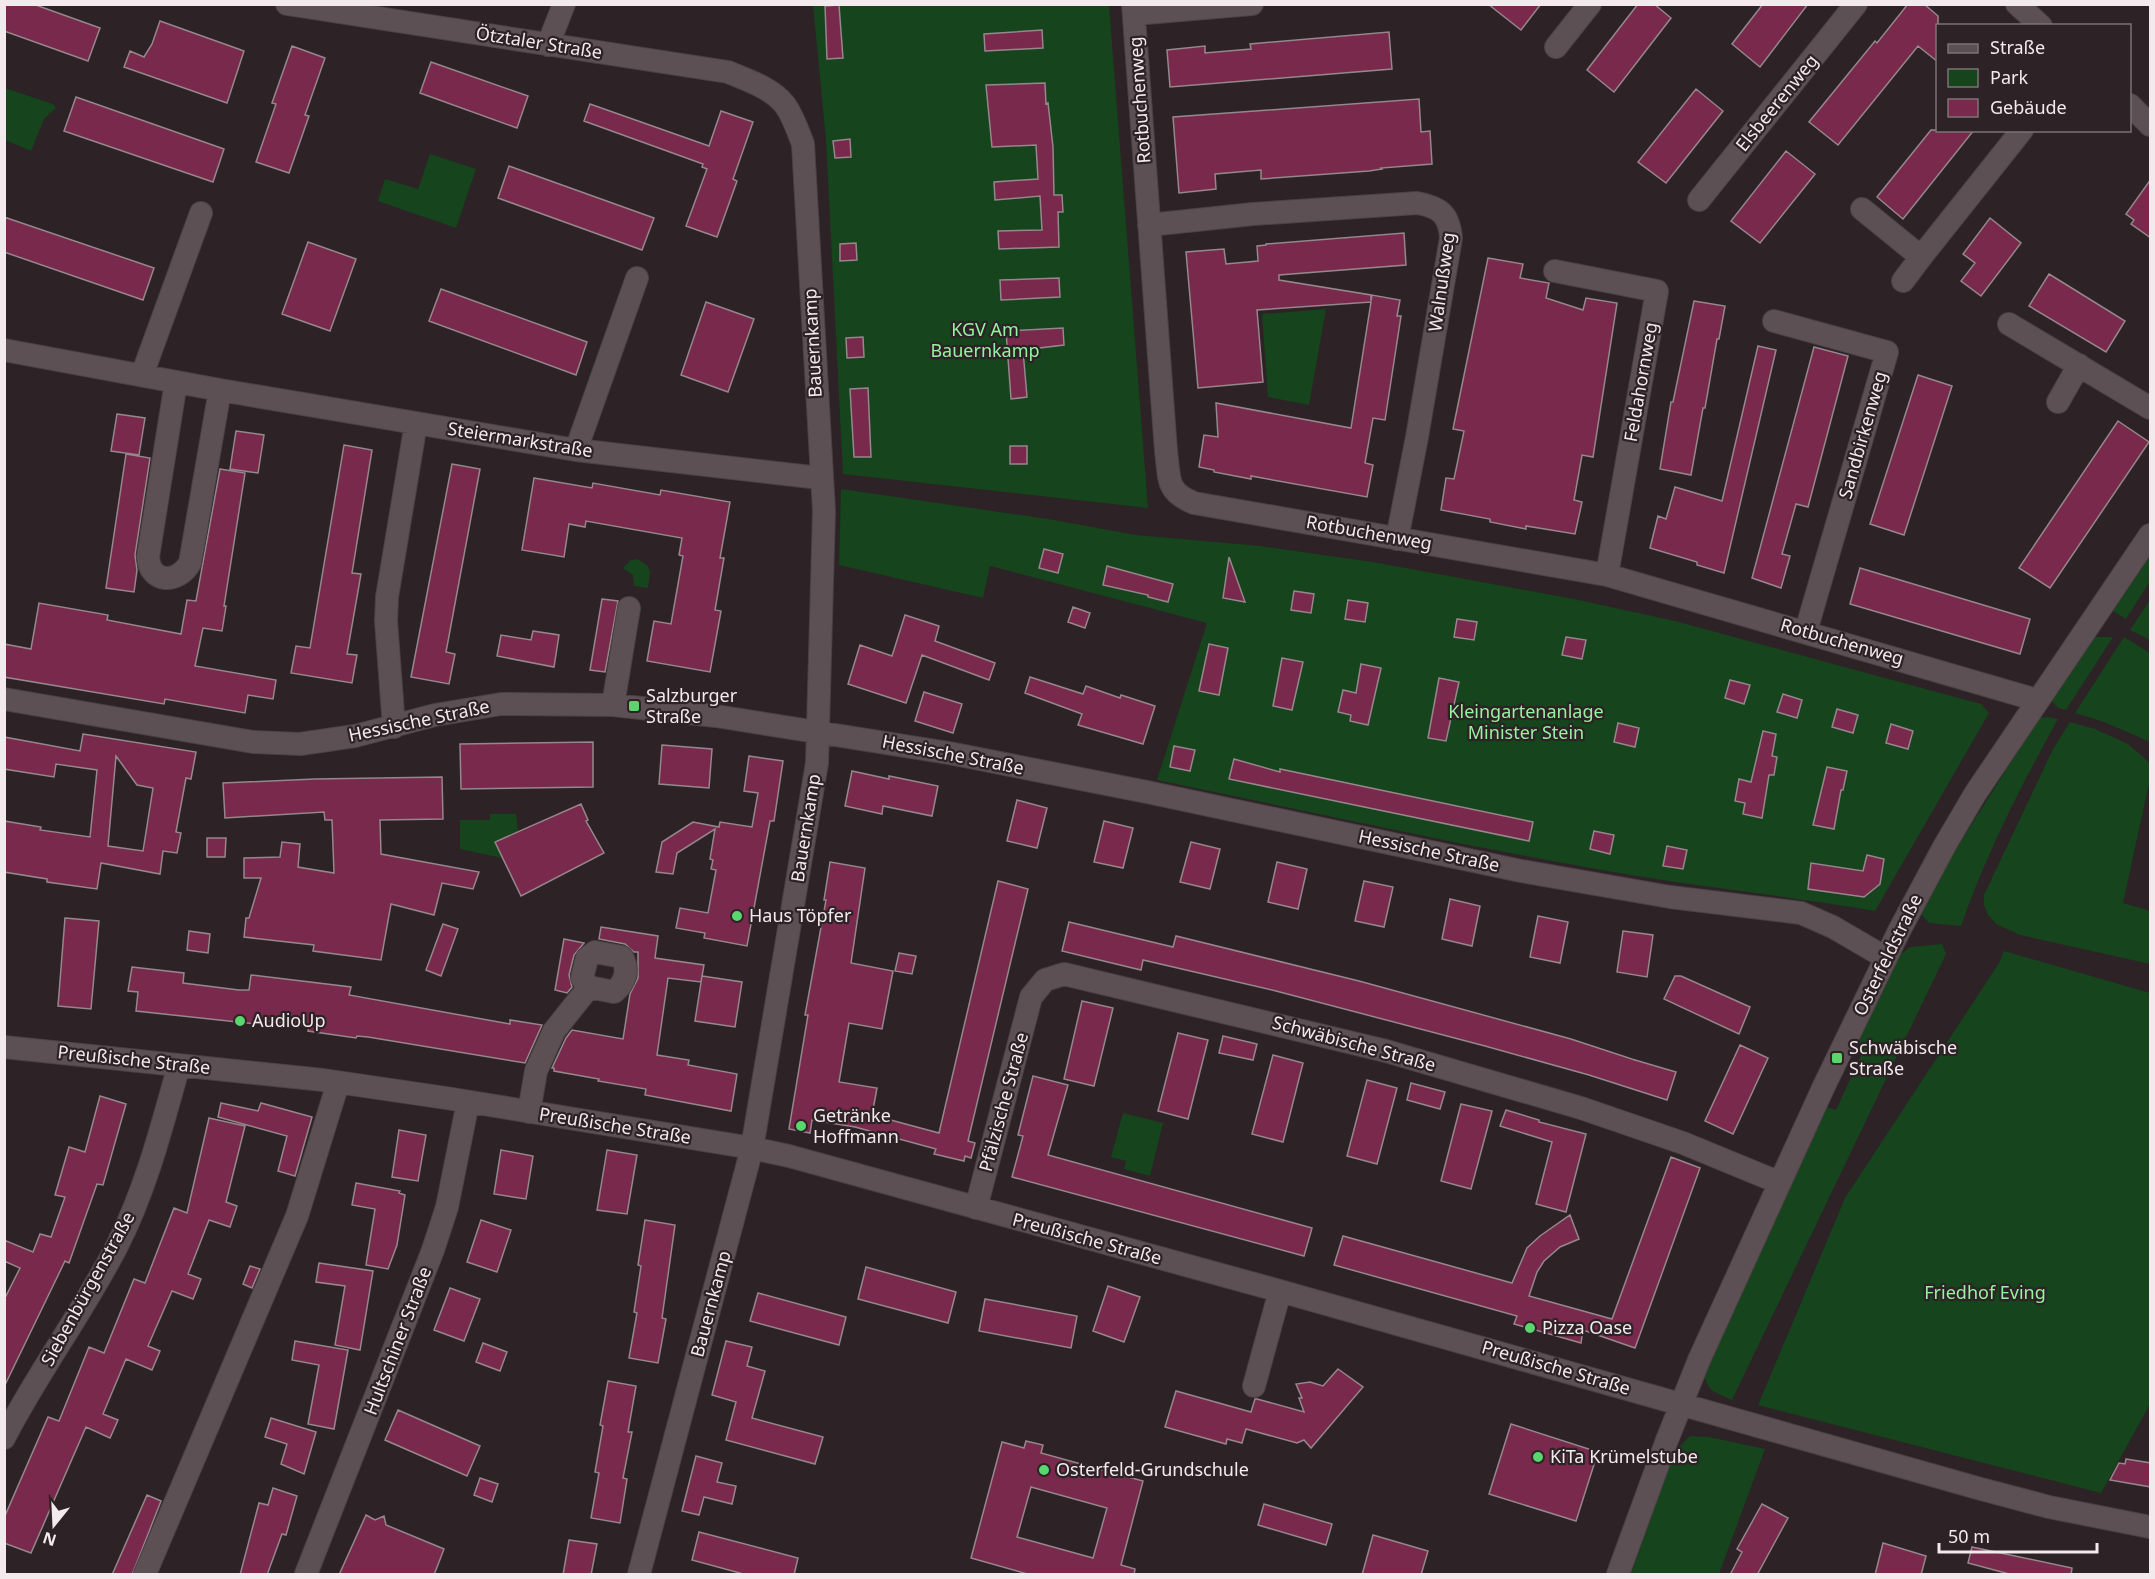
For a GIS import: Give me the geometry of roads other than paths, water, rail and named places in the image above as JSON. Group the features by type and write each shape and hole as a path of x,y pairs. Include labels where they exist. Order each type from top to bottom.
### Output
{"street":[{"name":"Ötztaler Straße","path":"287,4 728,72 760,85 784,103"},
{"path":"548,45 564,4"},
{"path":"1133,9 1252,4"},
{"path":"1556,47 1590,4"},
{"name":"Elsbeerenweg","path":"1699,200 1856,4"},
{"path":"2017,4 2039,24"},
{"name":"Rotbuchenweg","path":"1133,9 1166,451 1172,487 1178,496 1194,503 1607,575 2037,700"},
{"name":"Bauernkamp","path":"639,1575 752,1148 817,763 824,511 820,478 802,144 784,103"},
{"path":"2131,106 2151,125"},
{"path":"1903,281 2020,132"},
{"name":"Walnußweg","path":"1149,225 1253,214 1417,203 1432,206 1443,214 1450,224 1451,238 1418,437 1397,539"},
{"path":"1862,209 1921,257"},
{"path":"142,375 201,213"},
{"name":"Feldahornweg","path":"1555,271 1657,291 1607,575"},
{"path":"576,450 637,278"},
{"name":"Sandbirkenweg","path":"1774,321 1887,352 1806,632"},
{"path":"2009,324 2151,408"},
{"name":"Steiermarkstraße","path":"4,350 220,390 576,450 820,478"},
{"path":"2058,402 2079,365"},
{"path":"176,382 148,557 149,566 155,574 166,578 186,571 190,563 220,390"},
{"path":"394,727 386,621 387,597 416,423"},
{"name":"Osterfeldstraße","path":"1618,1575 1680,1404 1780,1183 1887,958 1945,845 1975,794 2151,535"},
{"path":"613,705 629,608"},
{"name":"Hessische Straße","path":"4,699 253,742 300,744 355,736 435,715 501,704 613,705 716,716 949,753 1147,792 1521,871 1670,897 1801,913 1833,927 1887,958"},
{"name":"Schwäbische Straße","path":"1031,997 1046,980 1064,974 1386,1051 1581,1108 1683,1143 1780,1183"},
{"path":"529,1112 536,1071 554,1032 589,987"},
{"name":"Pfälzische Straße","path":"976,1208 1031,997"},
{"name":"Preußische Straße","path":"4,1047 338,1083 468,1102 789,1156 2049,1507 2151,1527"},
{"name":"Siebenbürgenstraße","path":"4,1438 117,1245 134,1209 179,1065"},
{"path":"145,1575 297,1216 338,1083"},
{"name":"Hultschiner Straße","path":"306,1575 433,1250 447,1207 468,1102"},
{"path":"1254,1386 1280,1291"}],"place":[{"name":"Salzburger Straße","path":"634,706"},
{"name":"Haus Töpfer","path":"737,916"},
{"name":"AudioUp","path":"240,1021"},
{"name":"Schwäbische Straße","path":"1837,1058"},
{"name":"Getränke Hoffmann","path":"801,1126"},
{"name":"Pizza Oase","path":"1530,1328"},
{"name":"KiTa Krümelstube","path":"1538,1457"},
{"name":"Osterfeld-Grundschule","path":"1044,1470"}],"park label":[{"name":"KGV Am Bauernkamp","path":"985,340"},
{"name":"Kleingartenanlage Minister Stein","path":"1526,722"},
{"name":"Friedhof Eving","path":"1985,1293"}]}
